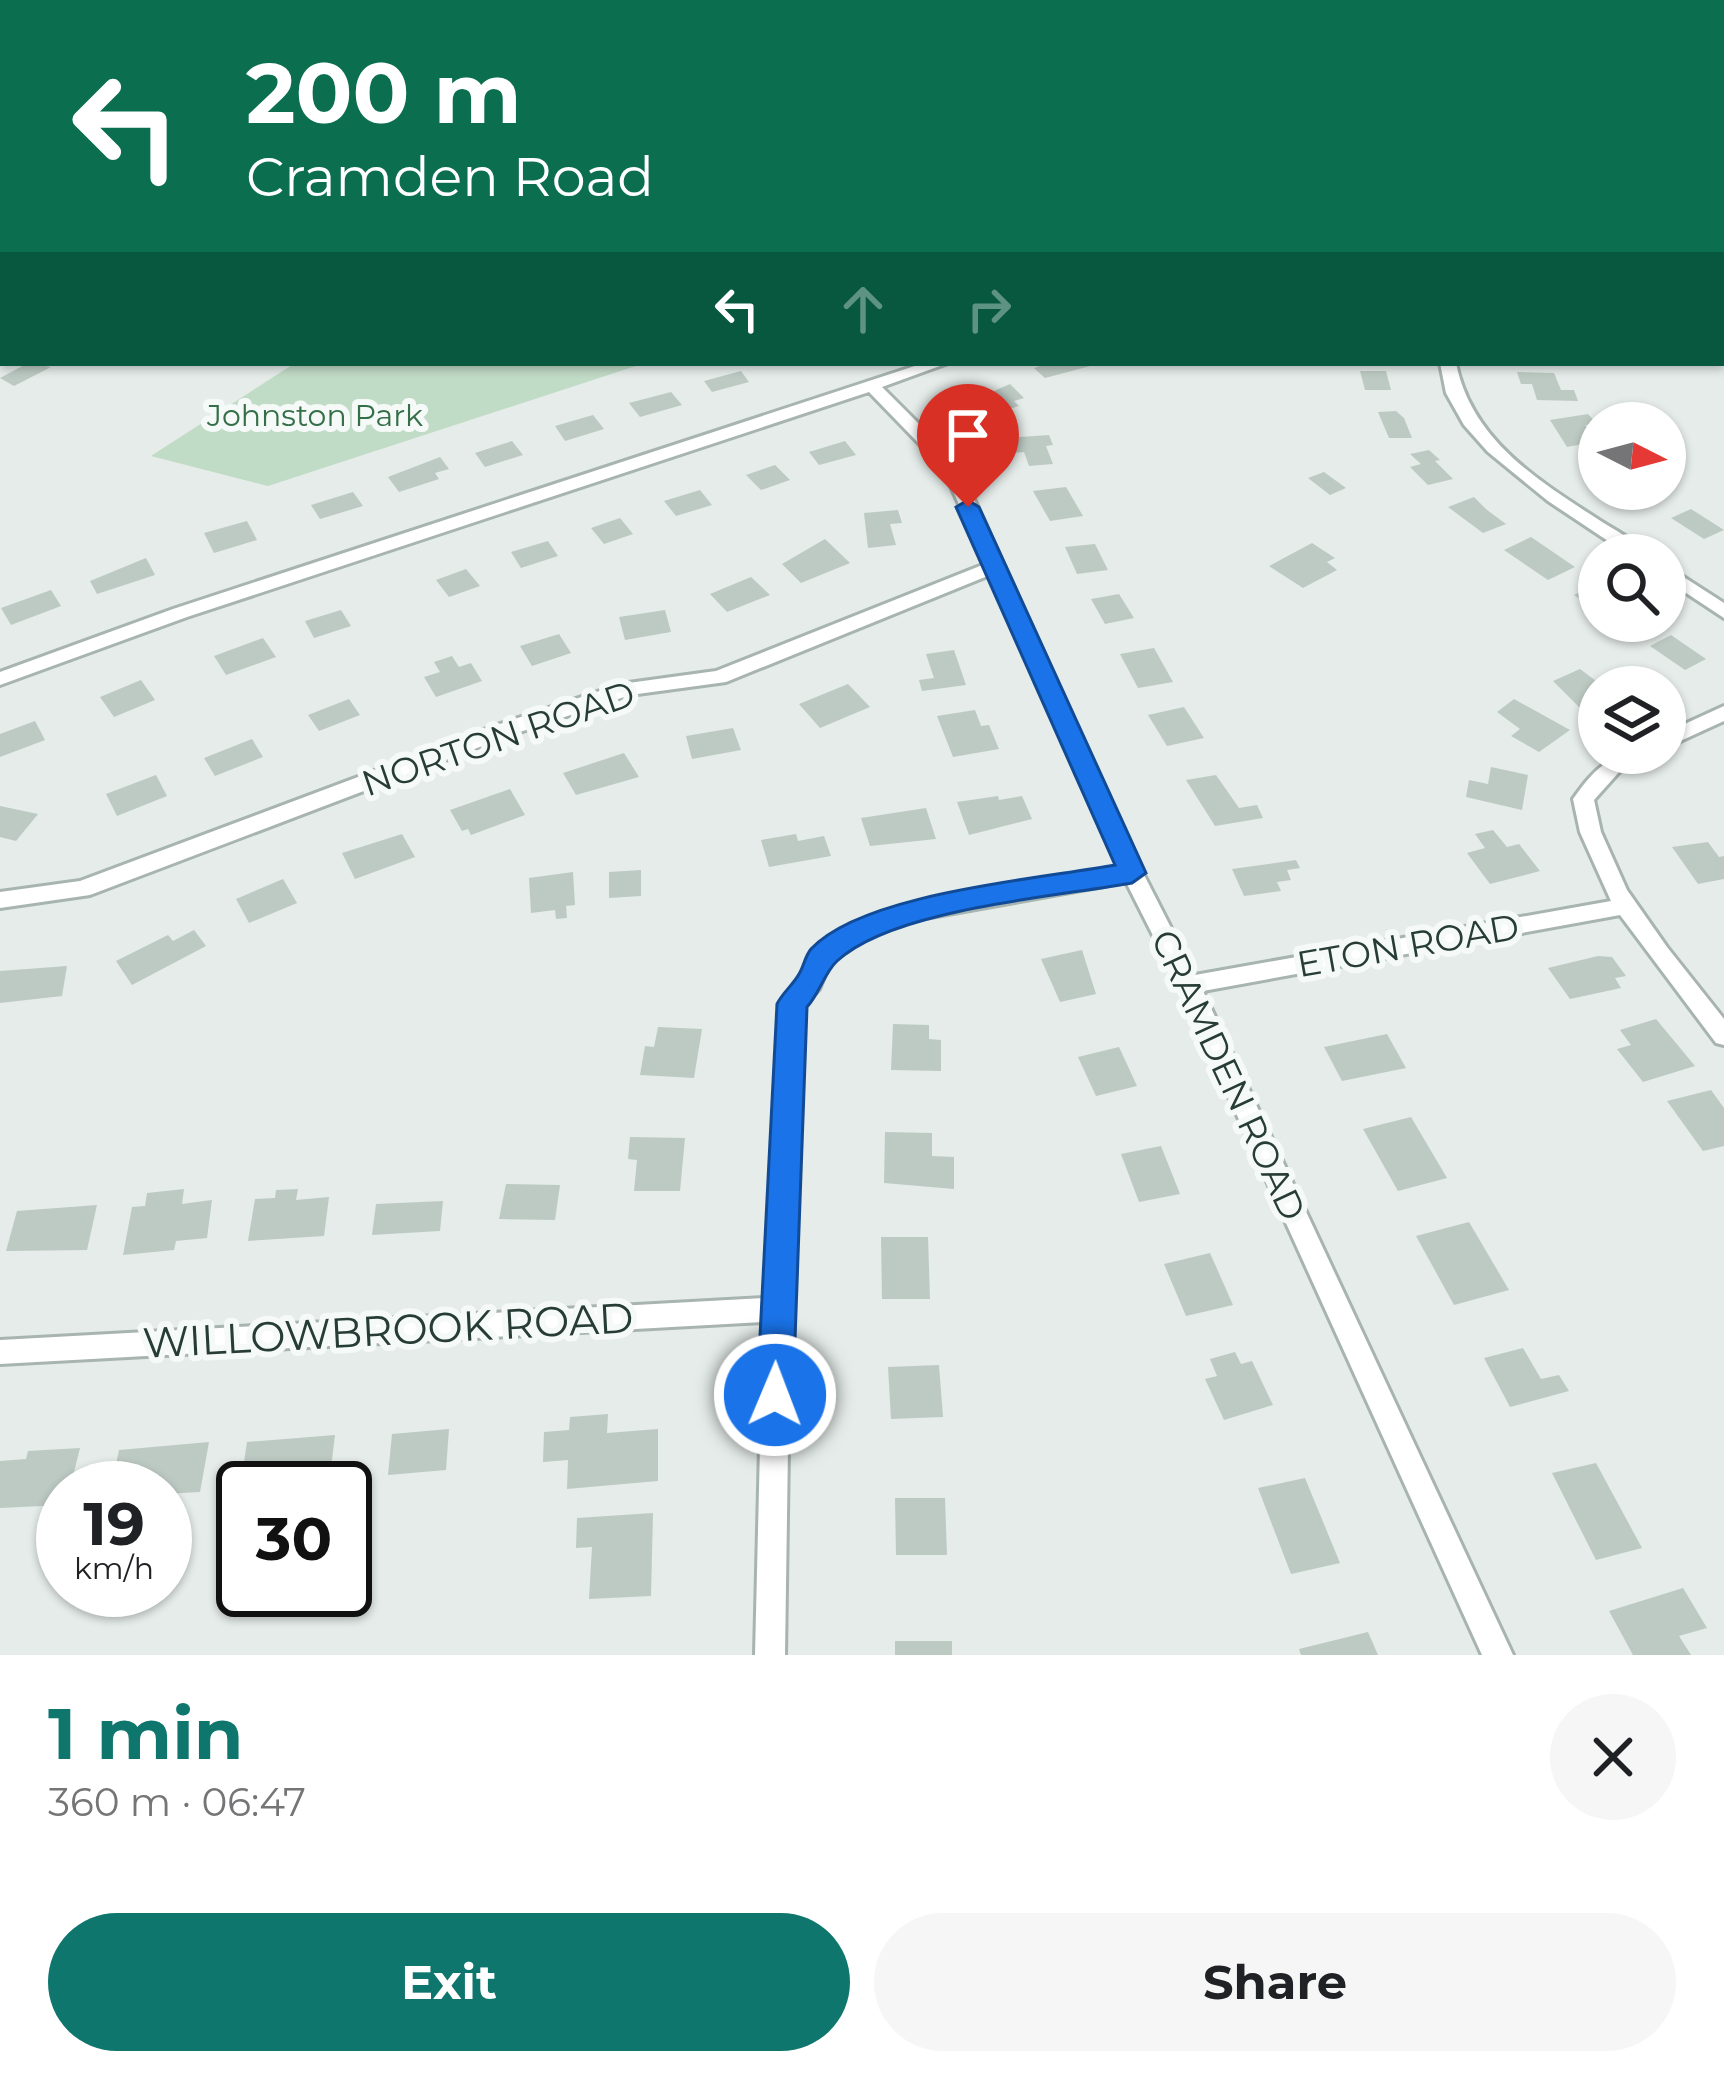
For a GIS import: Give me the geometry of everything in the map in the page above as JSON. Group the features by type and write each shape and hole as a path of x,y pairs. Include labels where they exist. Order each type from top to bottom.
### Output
{"street":[{"path":"0,679 180,613 931,366"},
{"path":"1448,366 1448,380 1496,451 1612,534"},
{"name":"CRAMDEN ROAD","path":"871,385 938,453 955,477 1132,873 1189,985 1498,1655"},
{"name":"NORTON ROAD","path":"0,900 82,889 503,730 628,689 719,677 993,567"},
{"path":"1686,586 1724,611"},
{"path":"1686,731 1724,713"},
{"path":"1605,774 1582,799 1588,838 1626,906 1724,1036"},
{"path":"770,1655 777,1309 792,1004 811,983 821,957 864,928 913,912 1132,873"},
{"name":"ETON ROAD","path":"1189,985 1626,906"},
{"name":"WILLOWBROOK ROAD","path":"0,1352 777,1309"}],"green space":[{"name":"Johnston Park","path":"290,366 636,366 268,486 151,456"}],"building":[{"path":"22,366 51,367 14,386 0,378"},
{"path":"1040,366 1090,366 1045,378 1034,368"},
{"path":"741,371 749,382 712,392 704,381"},
{"path":"1360,371 1386,371 1391,390 1365,390"},
{"path":"1517,372 1554,373 1561,390 1574,390 1578,401 1537,400 1532,384 1521,384"},
{"path":"1010,384 1024,398 1014,401 1019,406 984,417 969,402"},
{"path":"671,392 682,405 640,417 629,403"},
{"path":"1396,411 1412,438 1389,438 1378,412"},
{"path":"593,415 604,429 565,441 555,426"},
{"path":"1578,416 1578,445 1567,447 1550,420"},
{"path":"1049,435 1053,445 1046,446 1053,464 1029,466 1024,452 1012,453 1007,438"},
{"path":"512,441 523,455 485,467 475,453"},
{"path":"845,441 856,455 819,465 809,452"},
{"path":"1429,450 1453,479 1428,485 1410,467 1421,464 1410,454"},
{"path":"440,457 449,469 435,473 439,479 399,492 388,477"},
{"path":"775,465 790,480 761,490 746,475"},
{"path":"1324,472 1346,488 1330,495 1308,478"},
{"path":"1066,487 1083,516 1050,521 1033,491"},
{"path":"700,490 712,505 676,516 664,501"},
{"path":"353,492 363,506 320,519 311,505"},
{"path":"1474,497 1506,524 1483,533 1448,507"},
{"path":"1691,509 1724,530 1704,539 1671,518"},
{"path":"898,510 902,523 890,524 896,545 868,548 864,513"},
{"path":"620,518 633,534 604,544 591,528"},
{"path":"247,521 257,540 214,553 204,533"},
{"path":"1531,537 1575,567 1548,580 1504,550"},
{"path":"825,539 850,563 801,583 782,564"},
{"path":"548,541 558,556 521,568 511,552"},
{"path":"1312,543 1335,558 1327,562 1337,570 1303,588 1269,566"},
{"path":"1095,544 1108,570 1077,574 1065,547"},
{"path":"146,558 155,575 97,594 90,581"},
{"path":"466,569 480,586 449,597 436,580"},
{"path":"751,577 770,595 727,612 710,594"},
{"path":"51,590 61,606 11,625 1,608"},
{"path":"1119,594 1134,618 1105,624 1091,599"},
{"path":"341,610 351,626 314,638 305,621"},
{"path":"665,610 671,632 625,640 619,617"},
{"path":"559,634 571,653 532,666 520,646"},
{"path":"263,638 276,657 226,675 214,656"},
{"path":"1681,642 1706,659 1686,669 1650,646"},
{"path":"1154,648 1173,682 1138,688 1120,654"},
{"path":"954,650 966,685 922,691 919,680 934,678 926,654"},
{"path":"452,656 459,667 471,663 482,681 436,697 424,677 440,672 434,662"},
{"path":"1578,670 1578,706 1553,681"},
{"path":"141,680 155,700 114,717 100,697"},
{"path":"848,684 870,707 820,728 799,704"},
{"path":"349,699 360,715 319,731 308,715"},
{"path":"1514,699 1570,730 1539,752 1511,736 1520,729 1497,712"},
{"path":"1184,707 1204,738 1167,746 1148,715"},
{"path":"975,710 981,726 989,725 999,749 953,757 937,716"},
{"path":"35,721 45,740 0,757 0,734"},
{"path":"733,728 741,750 692,759 686,736"},
{"path":"252,739 263,757 215,776 204,758"},
{"path":"624,753 639,777 576,795 563,773"},
{"path":"1491,767 1528,775 1522,810 1466,797 1469,780 1488,784"},
{"path":"156,775 167,796 117,816 106,794"},
{"path":"1216,775 1239,808 1257,805 1263,818 1215,826 1186,780"},
{"path":"510,789 525,815 471,835 468,829 462,831 450,810"},
{"path":"998,796 999,800 1022,796 1032,819 969,835 957,802"},
{"path":"0,806 38,814 16,841 0,837"},
{"path":"926,808 936,839 870,846 861,818"},
{"path":"1493,830 1507,847 1519,844 1540,871 1490,884 1467,853 1485,848 1475,834"},
{"path":"402,834 415,857 355,879 342,853"},
{"path":"796,834 798,841 824,836 831,856 769,867 761,840"},
{"path":"1708,842 1719,857 1724,856 1724,879 1698,884 1672,847"},
{"path":"1296,860 1300,868 1287,870 1291,880 1277,882 1281,891 1244,896 1232,869"},
{"path":"641,870 641,896 609,898 609,872"},
{"path":"573,872 575,905 566,906 567,918 556,919 555,910 531,913 529,878"},
{"path":"283,879 297,903 249,923 236,899"},
{"path":"194,930 206,946 132,985 116,961 168,935 173,941"},
{"path":"1082,950 1096,994 1060,1002 1041,959"},
{"path":"1612,957 1626,976 1615,978 1621,988 1570,999 1548,968"},
{"path":"67,966 62,996 0,1003 0,971"},
{"path":"1656,1019 1695,1066 1643,1082 1617,1049 1631,1045 1620,1030"},
{"path":"893,1024 929,1025 929,1039 941,1040 941,1071 891,1070"},
{"path":"658,1027 702,1029 694,1078 640,1075 645,1046 654,1047"},
{"path":"1387,1034 1406,1068 1342,1081 1324,1047"},
{"path":"1119,1047 1137,1086 1096,1096 1078,1057"},
{"path":"1711,1090 1724,1108 1724,1146 1703,1151 1667,1101"},
{"path":"1411,1117 1447,1178 1398,1191 1363,1129"},
{"path":"885,1132 932,1133 932,1156 954,1157 954,1189 884,1183"},
{"path":"630,1137 685,1138 680,1191 634,1191 637,1160 628,1159"},
{"path":"1161,1146 1180,1194 1139,1202 1121,1154"},
{"path":"506,1184 560,1185 555,1220 499,1219"},
{"path":"184,1189 182,1204 212,1200 207,1238 176,1241 174,1250 123,1255 132,1207 145,1206 147,1193"},
{"path":"298,1189 296,1200 329,1197 324,1236 248,1241 255,1199 275,1198 276,1190"},
{"path":"443,1201 440,1231 372,1235 376,1204"},
{"path":"97,1205 87,1250 6,1251 17,1211"},
{"path":"1469,1222 1509,1290 1454,1305 1416,1236"},
{"path":"881,1237 928,1237 930,1299 882,1299"},
{"path":"1210,1253 1233,1305 1186,1316 1164,1264"},
{"path":"1523,1348 1541,1379 1559,1375 1569,1391 1510,1407 1484,1358"},
{"path":"1235,1352 1241,1364 1252,1361 1273,1405 1224,1420 1205,1379 1217,1376 1210,1359"},
{"path":"939,1365 943,1417 891,1419 888,1367"},
{"path":"608,1414 607,1433 658,1429 658,1481 567,1489 568,1460 543,1462 544,1432 569,1430 570,1417"},
{"path":"449,1429 446,1470 388,1475 392,1434"},
{"path":"335,1435 332,1461 244,1461 247,1442"},
{"path":"209,1442 200,1492 192,1492 192,1461 117,1461 119,1450"},
{"path":"80,1448 77,1461 36,1461 36,1506 0,1508 0,1461 26,1459 28,1451"},
{"path":"1596,1463 1642,1548 1596,1560 1552,1473"},
{"path":"1305,1478 1340,1563 1291,1574 1258,1488"},
{"path":"895,1498 945,1498 947,1555 896,1555"},
{"path":"653,1513 651,1596 589,1599 592,1547 576,1548 577,1518"},
{"path":"1683,1588 1707,1628 1679,1636 1691,1655 1633,1655 1609,1611"},
{"path":"1368,1632 1378,1655 1301,1655 1299,1649"},
{"path":"895,1641 952,1641 952,1655 895,1655"}],"route":[{"path":"775,1395 792,1004 811,983 821,957 864,928 913,912 1132,873 968,507"}]}
